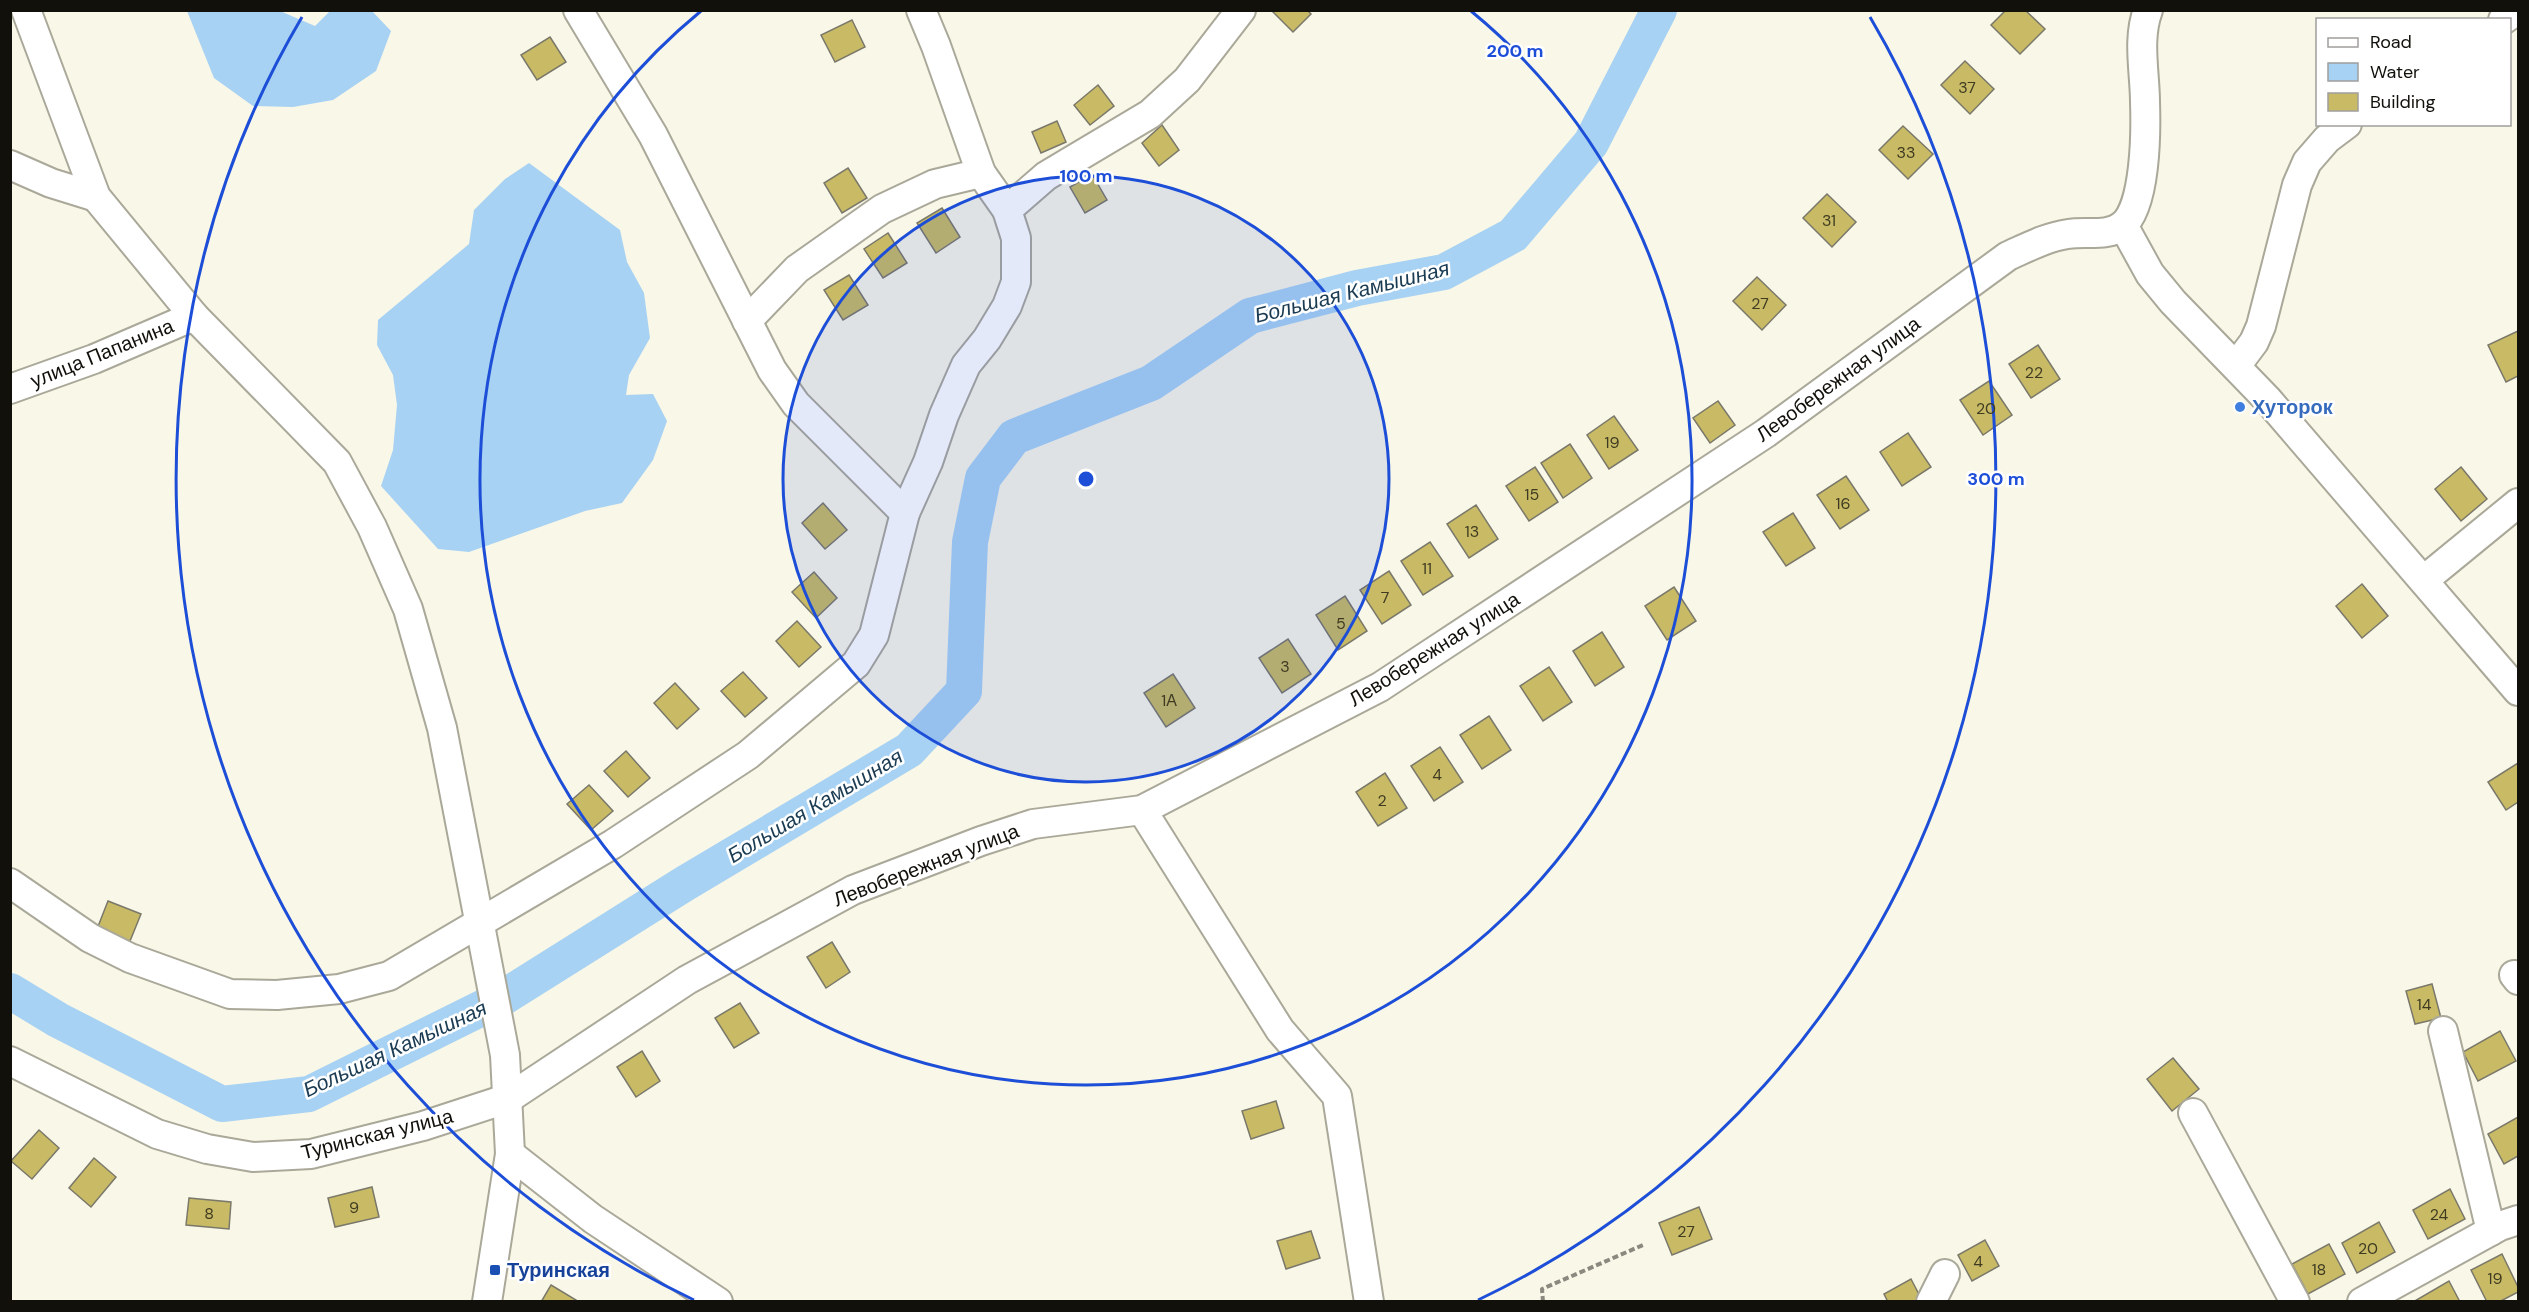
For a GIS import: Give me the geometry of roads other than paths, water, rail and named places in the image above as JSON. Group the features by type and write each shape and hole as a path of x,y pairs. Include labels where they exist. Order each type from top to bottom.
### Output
{"street":[{"path":"26,10 96,196 194,316 337,462 372,527 408,609 442,729 505,1055 509,1098 510,1154 487,1302"},
{"path":"578,10 652,135 772,370 796,404 905,513"},
{"path":"10,883 90,938 130,958 230,994 277,995 339,989 389,976 613,844 748,755 856,664 874,635 905,513 928,462 944,415 966,365 987,339 1008,306 1016,282 1016,238 1007,210 981,173 921,10"},
{"path":"1007,210 1046,176 1150,114 1187,80 1241,10"},
{"path":"2148,10 2142,42 2145,105 2139,193 2135,210 2123,225 2150,274 2173,302 2285,419 2518,691"},
{"path":"2236,366 2254,342 2261,326 2297,185 2307,162 2327,139 2344,126"},
{"path":"10,165 51,183 96,196"},
{"path":"747,321 797,269 882,209 935,184 981,173"},
{"name":"Левобережная улица","path":"509,1098 687,981 853,890 981,841 1033,824 1142,810 1380,687 1766,433 2008,256 2042,241 2069,234 2111,232 2123,225"},
{"name":"улица Папанина","path":"10,388 94,359 194,316"},
{"path":"2424,580 2518,503"},
{"path":"1142,810 1280,1030 1337,1096 1369,1302"},
{"path":"2443,1031 2491,1231"},
{"name":"Туринская улица","path":"10,1061 157,1134 207,1149 254,1157 311,1154 423,1126 509,1098"},
{"path":"2193,1113 2295,1302"},
{"path":"510,1154 593,1219 718,1302"},
{"path":"2362,1302 2491,1231 2518,1220"},
{"path":"1931,1302 1945,1274"}],"water":[{"path":"187,11 280,11 315,26 330,11 372,11 391,31 376,71 333,100 293,107 253,106 214,78"},
{"path":"529,163 620,230 627,262 644,293 650,338 629,375 626,395 653,394 667,421 653,460 622,503 585,511 469,552 438,549 381,486 393,450 397,405 393,375 377,345 378,320 469,244 474,210 505,179"}],"waterway":[{"name":"Большая Камышная","path":"10,991 58,1020 222,1104 309,1094 504,997 684,884 909,750 964,691 970,542 983,478 1014,437 1151,383 1250,316 1357,288 1444,272 1513,235 1591,143 1659,10"}],"place":[{"name":"Хуторок","path":"2240,407"},
{"name":"Туринская","path":"495,1270"}]}
